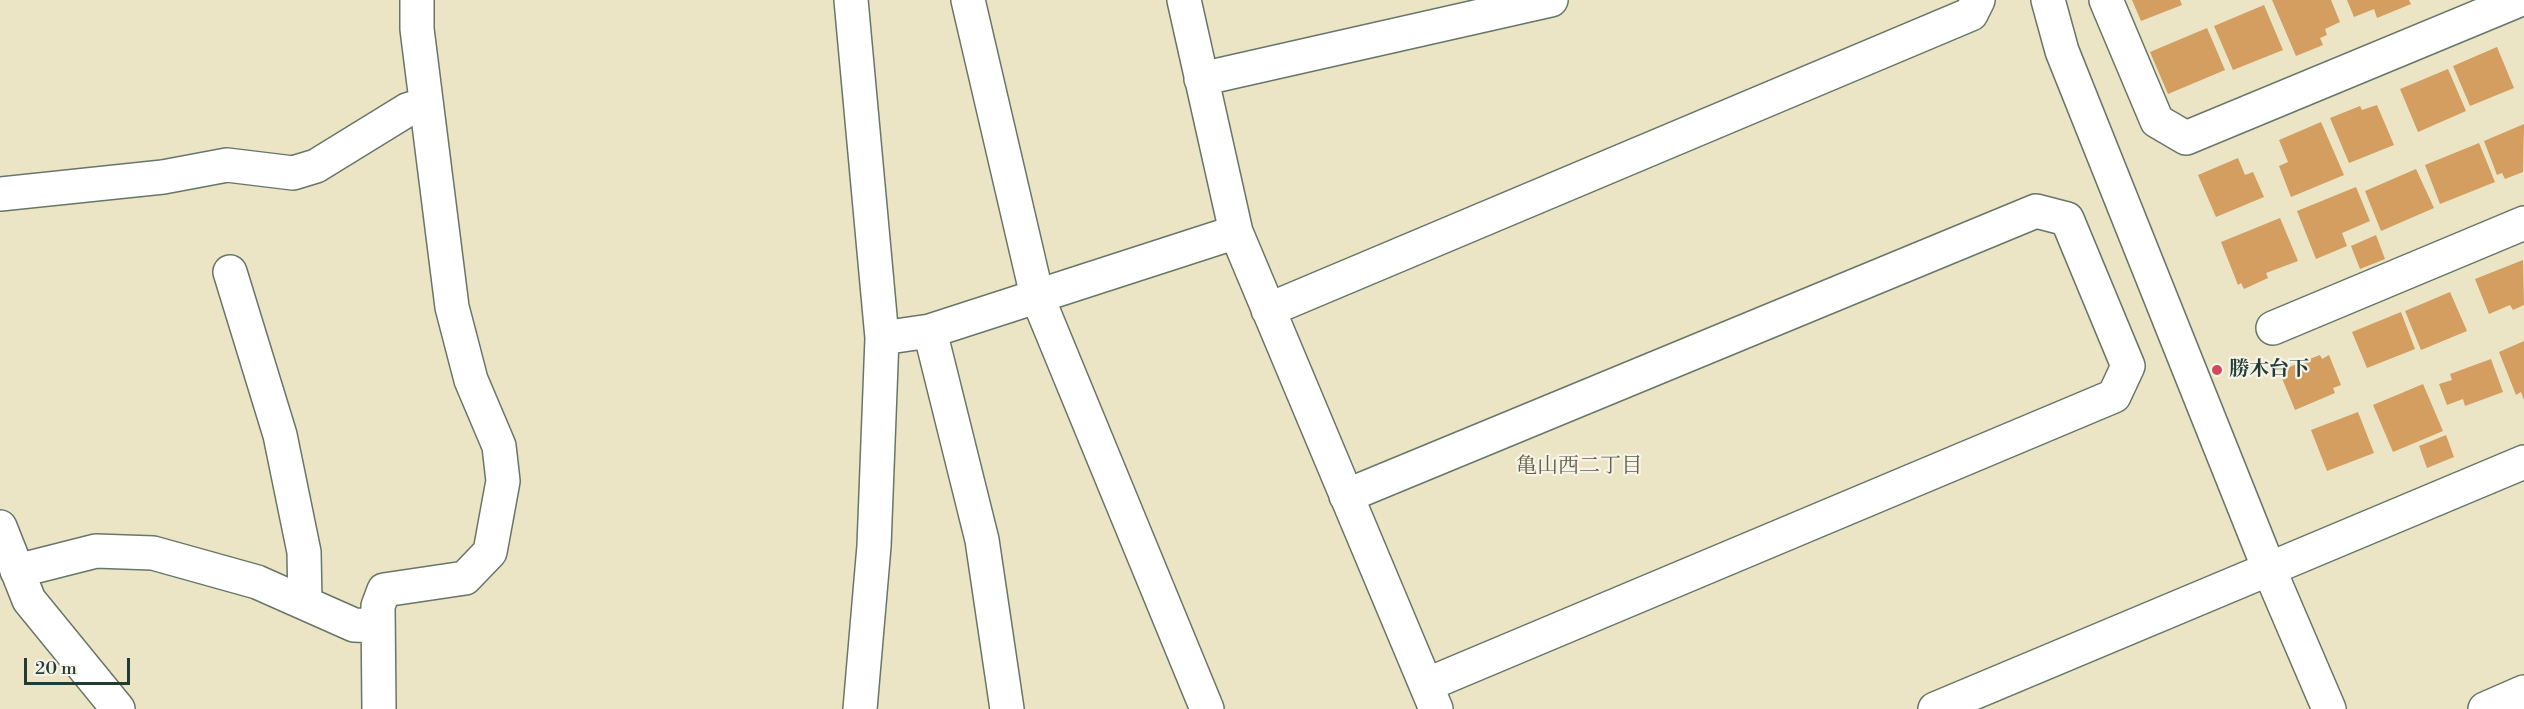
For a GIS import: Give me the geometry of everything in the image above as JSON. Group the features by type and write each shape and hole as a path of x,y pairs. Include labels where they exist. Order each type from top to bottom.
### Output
{"street":[{"path":"379,709 378,606 384,590 465,578 490,552 503,481 499,446 471,380 452,307 417,29 417,0"},
{"path":"851,0 882,338 874,546 860,709"},
{"path":"968,0 1037,296 1207,709"},
{"path":"1184,0 1236,232 1268,310 1431,697 2114,396 2128,366 2067,219 2036,211 1346,495"},
{"path":"1201,79 1551,0"},
{"path":"1268,310 1971,14 1978,0"},
{"path":"2048,0 2062,51 2269,569 2329,709"},
{"path":"2106,0 2157,121 2186,138 2519,0"},
{"path":"0,194 163,177 227,165 292,173 316,166 407,110 426,104"},
{"path":"2273,328 2524,223"},
{"path":"882,338 930,332 1236,232"},
{"path":"230,272 280,435 304,552 305,603"},
{"path":"930,332 982,540 1007,709"},
{"path":"1935,709 2524,462"},
{"path":"0,526 29,600 118,709"},
{"path":"17,571 96,551 153,553 257,582 354,625 378,627"},
{"path":"2485,709 2524,692"}],"building":[{"path":"2132,0 2180,0 2182,5 2141,21"},
{"path":"2272,0 2331,0 2340,22 2325,29 2327,35 2320,38 2323,45 2296,56"},
{"path":"2347,0 2409,0 2411,4 2377,18 2374,9 2354,17"},
{"path":"2264,5 2283,50 2233,70 2214,26"},
{"path":"2207,28 2225,70 2168,94 2150,52"},
{"path":"2497,47 2514,88 2470,106 2453,66"},
{"path":"2448,69 2466,111 2418,132 2400,89"},
{"path":"2377,105 2394,145 2349,163 2330,118 2360,106 2362,110"},
{"path":"2321,122 2344,175 2291,197 2279,166 2288,162 2279,140"},
{"path":"2524,124 2523,172 2505,179 2502,173 2497,175 2484,141"},
{"path":"2479,143 2495,182 2440,204 2425,165"},
{"path":"2238,158 2245,175 2253,172 2264,197 2216,217 2198,175"},
{"path":"2416,169 2434,208 2381,231 2365,191"},
{"path":"2356,187 2370,221 2342,233 2347,246 2316,259 2297,211"},
{"path":"2280,218 2298,261 2266,273 2268,278 2244,289 2241,283 2238,285 2221,242"},
{"path":"2376,235 2385,259 2360,269 2351,246"},
{"path":"2523,260 2524,305 2513,310 2510,305 2489,314 2475,279"},
{"path":"2450,292 2467,331 2421,350 2405,311"},
{"path":"2401,312 2415,349 2367,368 2352,332"},
{"path":"2524,341 2524,400 2521,392 2516,395 2499,352"},
{"path":"2320,355 2322,359 2329,355 2341,385 2333,388 2335,393 2295,410 2279,371"},
{"path":"2491,359 2503,392 2465,406 2463,399 2447,405 2439,384 2452,380 2450,374"},
{"path":"2423,384 2443,431 2393,452 2373,405"},
{"path":"2358,412 2374,453 2327,471 2311,430"},
{"path":"2446,435 2454,457 2427,468 2419,446"}],"place":[{"name":"勝木台下","path":"2217,370"}],"district":[{"name":"亀山西二丁目","path":"1579,467"}]}
